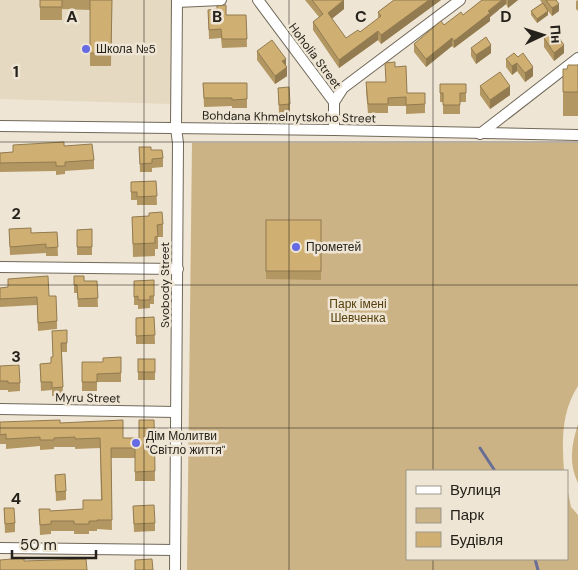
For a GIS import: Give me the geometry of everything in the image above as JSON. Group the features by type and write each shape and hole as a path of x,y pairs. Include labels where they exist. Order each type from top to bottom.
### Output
{"street":[{"path":"177,1 220,0"},
{"name":"Hoholia Street","path":"258,0 334,102"},
{"path":"334,130 334,102 343,88 460,0"},
{"name":"Svobody Street","path":"175,570 178,269 177,1"},
{"path":"480,134 578,58"},
{"name":"Bohdana Khmelnytskoho Street","path":"0,126 578,135"},
{"path":"0,267 178,269"},
{"name":"Myru Street","path":"0,409 176,412"},
{"path":"0,548 175,550"}],"shaded area":[{"name":"Школа №5","path":"0,0 172,0 171,104 0,99"}],"green space":[{"name":"Парк імені Шевченка","path":"192,143 578,143 578,386 568,406 564,427 564,470 406,470 406,560 568,560 568,492 571,507 578,515 578,570 187,570"},
{"path":"578,424 578,483 573,468 572,453"}],"building":[{"path":"40,0 62,0 62,7 40,7"},
{"path":"90,0 112,0 111,54 90,53"},
{"path":"312,0 344,0 328,13 346,38 358,30 360,32 381,16 378,12 394,0 429,0 381,35 378,31 339,60 313,22 323,14"},
{"path":"482,0 502,0 488,11 490,13 454,41 452,38 426,59 414,44 441,21 444,25 461,12 463,15"},
{"path":"546,0 556,0 559,4 552,8"},
{"path":"543,3 548,11 537,19 531,11"},
{"path":"226,5 226,15 246,15 247,39 222,39 221,29 209,30 208,10"},
{"path":"554,31 564,45 554,53 544,38"},
{"path":"486,37 491,45 476,55 471,48"},
{"path":"272,40 286,59 282,61 287,67 275,76 257,51"},
{"path":"514,53 518,57 523,53 533,67 525,73 517,63 512,66 506,59"},
{"path":"395,62 395,67 406,66 407,93 425,93 425,104 406,105 406,97 388,98 388,104 368,104 366,82 386,82 385,63"},
{"path":"568,65 578,65 578,92 563,92 563,69 567,69"},
{"path":"500,72 510,86 490,100 480,86"},
{"path":"203,83 247,83 247,99 204,98"},
{"path":"440,84 466,84 466,93 460,93 460,105 443,105 443,93 440,93"},
{"path":"289,87 290,104 279,105 278,88"},
{"path":"64,142 64,146 92,144 94,160 65,162 65,166 56,166 56,162 0,163 0,153 13,152 13,145"},
{"path":"139,147 151,147 151,150 162,150 163,158 152,159 152,163 140,164"},
{"path":"156,181 157,196 137,197 137,192 131,192 131,182"},
{"path":"162,212 163,224 157,225 158,236 155,237 155,243 133,244 132,217 149,216 149,213"},
{"path":"266,220 321,220 321,271 266,271"},
{"path":"31,228 31,233 57,232 58,247 46,248 46,244 10,247 9,229"},
{"path":"92,229 92,247 77,247 77,230"},
{"path":"48,276 49,296 56,296 57,321 38,323 37,297 0,299 0,288 8,287 8,279"},
{"path":"74,276 84,276 84,281 97,281 98,298 78,299 77,285 74,285"},
{"path":"154,280 154,296 150,296 150,300 138,300 138,296 134,297 134,281"},
{"path":"154,317 155,335 136,336 136,318"},
{"path":"67,330 67,343 61,343 63,387 52,388 52,382 41,382 40,364 51,363 51,357 53,357 52,331"},
{"path":"121,357 121,373 97,374 97,382 82,382 82,362 103,362 103,358"},
{"path":"138,359 155,359 155,372 138,372"},
{"path":"19,365 20,383 0,381 0,366"},
{"path":"60,420 60,423 123,420 123,438 139,438 139,420 154,420 155,471 135,472 135,448 111,448 112,520 89,521 89,524 74,524 74,521 51,521 51,524 40,525 39,509 50,509 50,511 83,509 83,500 102,500 100,438 75,439 75,437 40,440 40,437 6,439 6,434 0,435 0,422"},
{"path":"65,474 66,491 56,492 55,475"},
{"path":"154,505 155,523 134,524 133,506"},
{"path":"4,508 14,508 15,523 5,524"},
{"path":"24,558 24,561 86,559 87,570 0,570 0,560"},
{"path":"152,559 153,570 135,570 135,560"}],"waterway":[{"path":"480,448 494,470"},
{"path":"535,560 538,570"}],"place":[{"name":"Школа №5","path":"86,49"},
{"name":"Прометей","path":"296,247"},
{"name":"Дім Молитви \"Світло життя\"","path":"136,443"}]}
